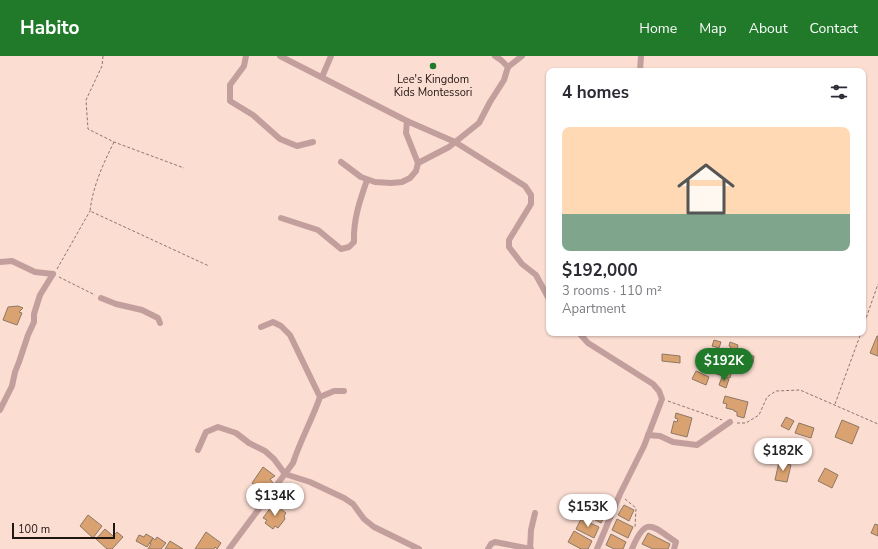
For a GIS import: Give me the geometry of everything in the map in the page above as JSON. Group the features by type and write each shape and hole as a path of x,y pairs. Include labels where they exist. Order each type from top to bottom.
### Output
{"street":[{"path":"246,56 244,66 230,85 230,101 253,115 280,140 297,146 313,142"},
{"path":"280,56 407,121 455,142 525,186 531,195 531,204 509,240 509,247 522,264 536,275 546,293"},
{"path":"322,77 331,56"},
{"path":"495,56 508,67"},
{"path":"418,163 437,154 455,142 478,123 504,80 508,67 522,56"},
{"path":"640,68 641,56"},
{"path":"341,162 361,177 375,182 402,182 410,178 416,171 418,163 406,134 407,121"},
{"path":"281,218 318,230 341,249 349,247 354,242 353,232 357,208 368,180"},
{"path":"0,262 12,261 35,272 52,274 40,295 34,314 34,322 15,372 12,386 0,410"},
{"path":"101,298 116,304 142,310 158,318 160,323"},
{"path":"260,327 273,322 281,326 290,335 320,397"},
{"path":"582,336 588,343 653,384 659,391 662,399 648,435 620,494 597,549"},
{"path":"229,549 293,464 297,450 320,397 334,391 344,391"},
{"path":"648,435 660,436 673,442 697,445 730,422"},
{"path":"198,450 206,432 218,427 236,434 265,451 274,459 285,474 310,482 344,498 353,504 364,520 419,549"},
{"path":"488,549 491,544 495,542 530,549 531,530 535,513"},
{"path":"632,549 637,537 646,527 650,526 654,527 676,542 674,549"}],"path":[{"path":"103,56 102,66 86,100 88,129 114,142 184,168"},
{"path":"101,298 52,274 59,267 90,211 91,199 98,176 114,142"},
{"path":"90,211 209,266"},
{"path":"866,318 878,284"},
{"path":"834,405 860,336"},
{"path":"662,399 730,422 746,423 759,415 767,397 776,391 800,390 878,424"},
{"path":"620,494 628,503 636,508 635,532 637,537"}],"building":[{"path":"18,306 23,308 19,312 22,313 17,325 3,320 8,307"},
{"path":"878,336 878,356 870,353"},
{"path":"714,340 721,342 719,348 712,346"},
{"path":"730,342 738,345 735,360 728,358 731,347 729,346"},
{"path":"662,354 680,356 680,363 662,361"},
{"path":"745,355 754,356 753,363 744,362"},
{"path":"715,365 732,370 730,378 713,373"},
{"path":"696,371 709,377 706,385 692,379"},
{"path":"722,377 729,379 726,388 719,385"},
{"path":"725,396 748,402 744,418 737,416 737,412 734,410 726,408 727,404 723,403"},
{"path":"676,413 692,418 687,437 671,433 674,421 677,422 678,419 675,418"},
{"path":"786,417 794,421 789,430 781,426"},
{"path":"842,420 859,427 852,444 835,437"},
{"path":"799,423 814,428 811,438 795,433"},
{"path":"765,439 781,447 772,464 756,455"},
{"path":"779,462 791,465 787,482 775,480"},
{"path":"263,467 275,476 270,479 273,483 263,491 252,483"},
{"path":"825,468 838,475 832,488 818,481"},
{"path":"274,503 286,513 284,516 285,519 278,528 275,526 273,529 265,523 267,520 263,518"},
{"path":"624,505 634,510 629,521 618,515"},
{"path":"593,507 606,513 601,523 588,516"},
{"path":"88,515 102,526 93,538 80,526"},
{"path":"581,519 599,527 594,538 576,529"},
{"path":"617,519 633,527 628,538 612,530"},
{"path":"875,524 878,525 878,536 871,533"},
{"path":"105,529 113,536 117,532 123,537 112,549 107,549 96,539"},
{"path":"574,531 592,541 588,549 581,549 568,542"},
{"path":"206,532 221,543 217,549 215,547 214,549 195,549"},
{"path":"648,533 670,544 668,549 653,549 642,544"},
{"path":"146,534 153,538 147,547 136,541 139,535 144,537"},
{"path":"611,534 626,542 623,549 614,549 606,545"},
{"path":"157,537 166,543 161,549 148,549 153,538 155,540"},
{"path":"170,541 183,549 165,549"}],"place":[{"name":"Lee's Kingdom Kids Montessori","path":"433,66"}]}
